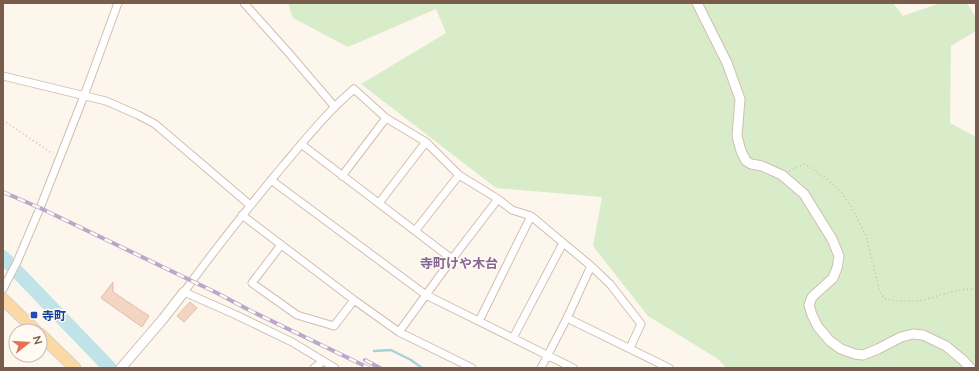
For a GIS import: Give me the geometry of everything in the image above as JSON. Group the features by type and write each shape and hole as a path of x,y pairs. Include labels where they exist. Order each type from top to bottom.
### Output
{"main road":[{"path":"4,301 27,323"},
{"path":"48,342 75,368"}],"street":[{"path":"3,289 17,262 60,158 118,3"},
{"path":"244,3 278,40 335,107"},
{"path":"697,3 726,63 740,99 737,136 741,151 746,161 782,175 804,194 832,239 839,256 837,268 833,278 812,297 810,305 812,315 818,327 841,349 855,354 863,354 878,349 901,337 913,334 923,335 946,346 970,368"},
{"path":"3,76 106,101 138,115 155,124 250,205"},
{"path":"120,368 163,319 242,215 301,144 354,89 386,118 426,142 459,175 498,199 512,210 531,216 591,266 610,284 641,324 630,348"},
{"path":"342,176 386,118"},
{"path":"379,203 426,142"},
{"path":"301,144 452,259"},
{"path":"415,231 459,175"},
{"path":"271,180 426,295 573,368"},
{"path":"399,332 498,199"},
{"path":"242,215 354,300 399,332 472,368"},
{"path":"479,321 531,216"},
{"path":"513,338 563,243"},
{"path":"281,245 252,283 297,315 334,326 354,300"},
{"path":"541,368 567,318 591,266"},
{"path":"184,292 285,338 335,368"},
{"path":"567,318 669,368"},
{"path":"314,368 323,361"}],"path":[{"path":"3,120 60,158"},
{"path":"782,175 805,164 823,176 841,192 852,208 866,236 880,292 884,298 894,301 920,301 954,290 976,288"}],"green space":[{"path":"288,3 893,3 903,16 940,3 967,3 976,18 976,31 951,46 950,123 976,137 976,368 726,368 718,359 648,316 593,246 602,197 496,188 361,84 446,33 436,9 348,47 293,18"}],"building":[{"path":"113,282 113,292 149,316 142,327 101,298"},
{"path":"190,302 197,308 184,322 177,316"}],"waterway":[{"path":"3,257 110,368"},
{"path":"374,351 391,350 411,360 422,368"}],"railway":[{"path":"3,192 40,208 217,293 369,368"},
{"path":"365,360 380,368"}],"place":[{"name":"寺町","path":"34,315"}],"district":[{"name":"寺町けや木台","path":"459,263"}]}
